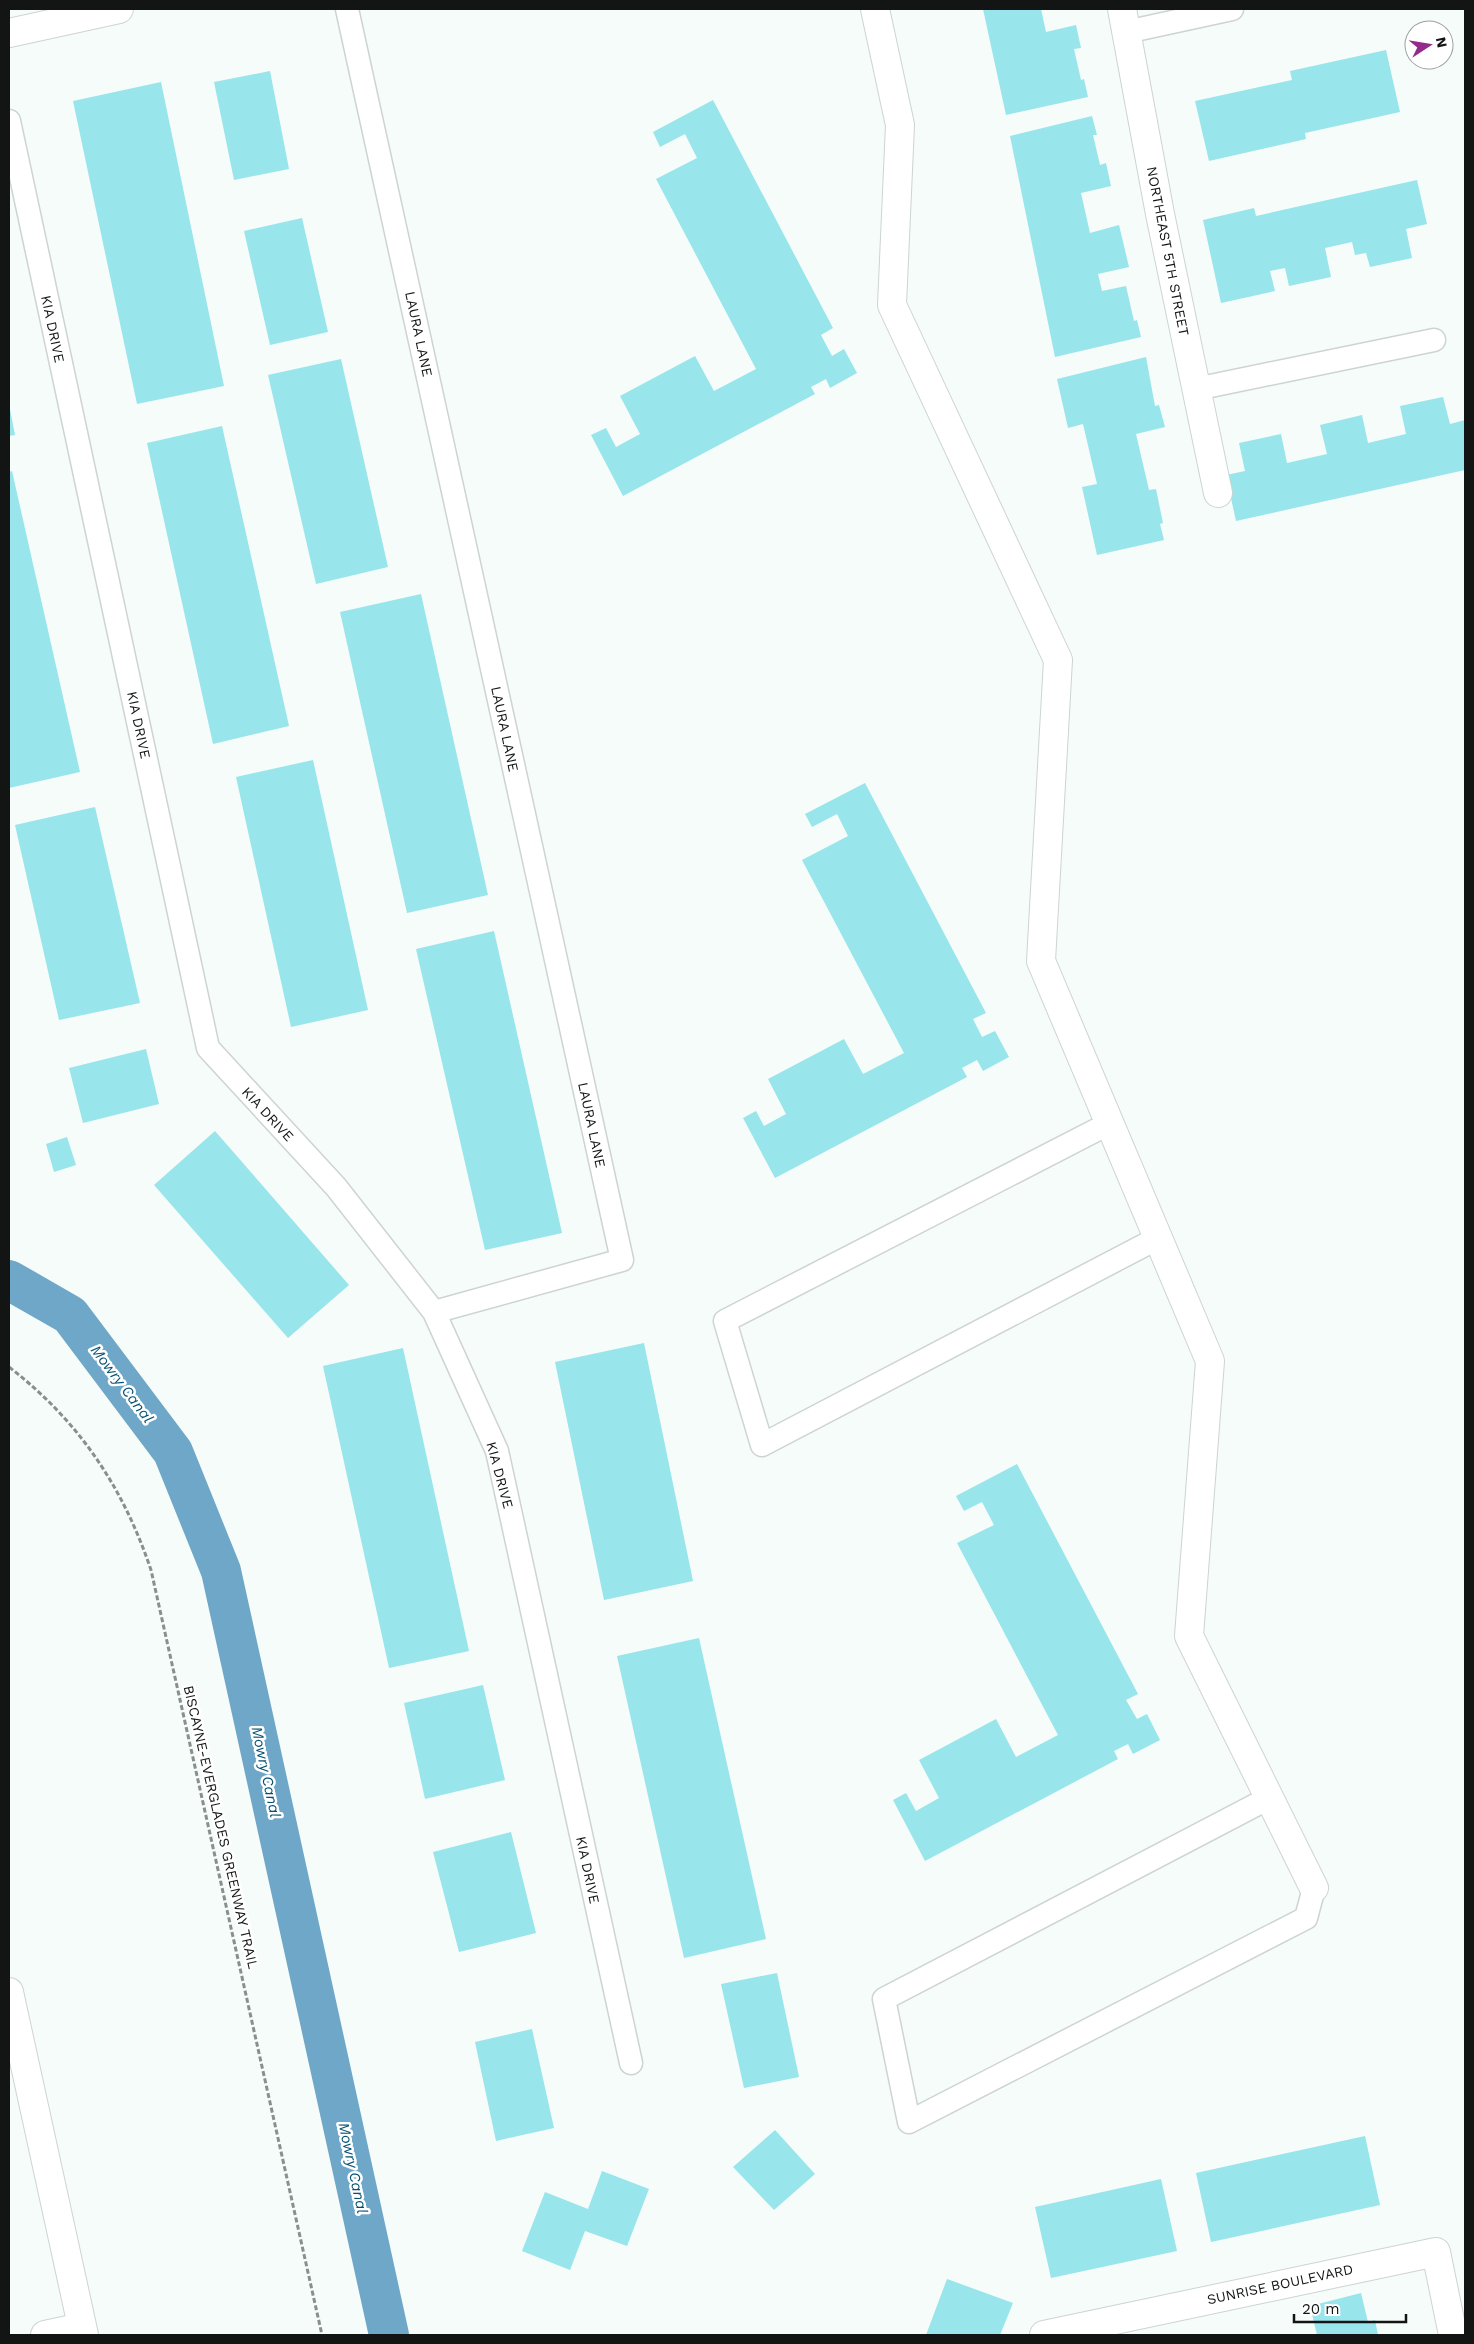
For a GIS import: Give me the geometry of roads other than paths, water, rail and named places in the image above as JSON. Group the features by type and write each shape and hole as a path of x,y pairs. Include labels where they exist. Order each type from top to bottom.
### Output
{"street":[{"path":"9,33 119,9"},
{"path":"875,9 900,125 892,305 1058,660 1042,961 1210,1361 1189,1636 1314,1888"},
{"name":"NORTHEAST 5TH STREET","path":"1124,20 1160,214 1218,493"},
{"path":"9,1992 83,2331 45,2335"},
{"name":"SUNRISE BOULEVARD","path":"1044,2335 1436,2252 1453,2335"}],"lane":[{"name":"LAURA LANE","path":"347,9 622,1260 434,1312"},
{"path":"1124,20 1232,9"},
{"name":"KIA DRIVE","path":"9,121 208,1048 336,1187 434,1312 497,1451 631,2063"},
{"path":"1196,389 1434,340"},
{"path":"1110,1123 725,1321 762,1445 1158,1238"},
{"path":"1269,1798 884,1999 909,2122 1306,1918 1314,1888"}],"waterway":[{"name":"Mowry Canal","path":"9,1280 70,1315 173,1452 221,1571 389,2335"}]}
